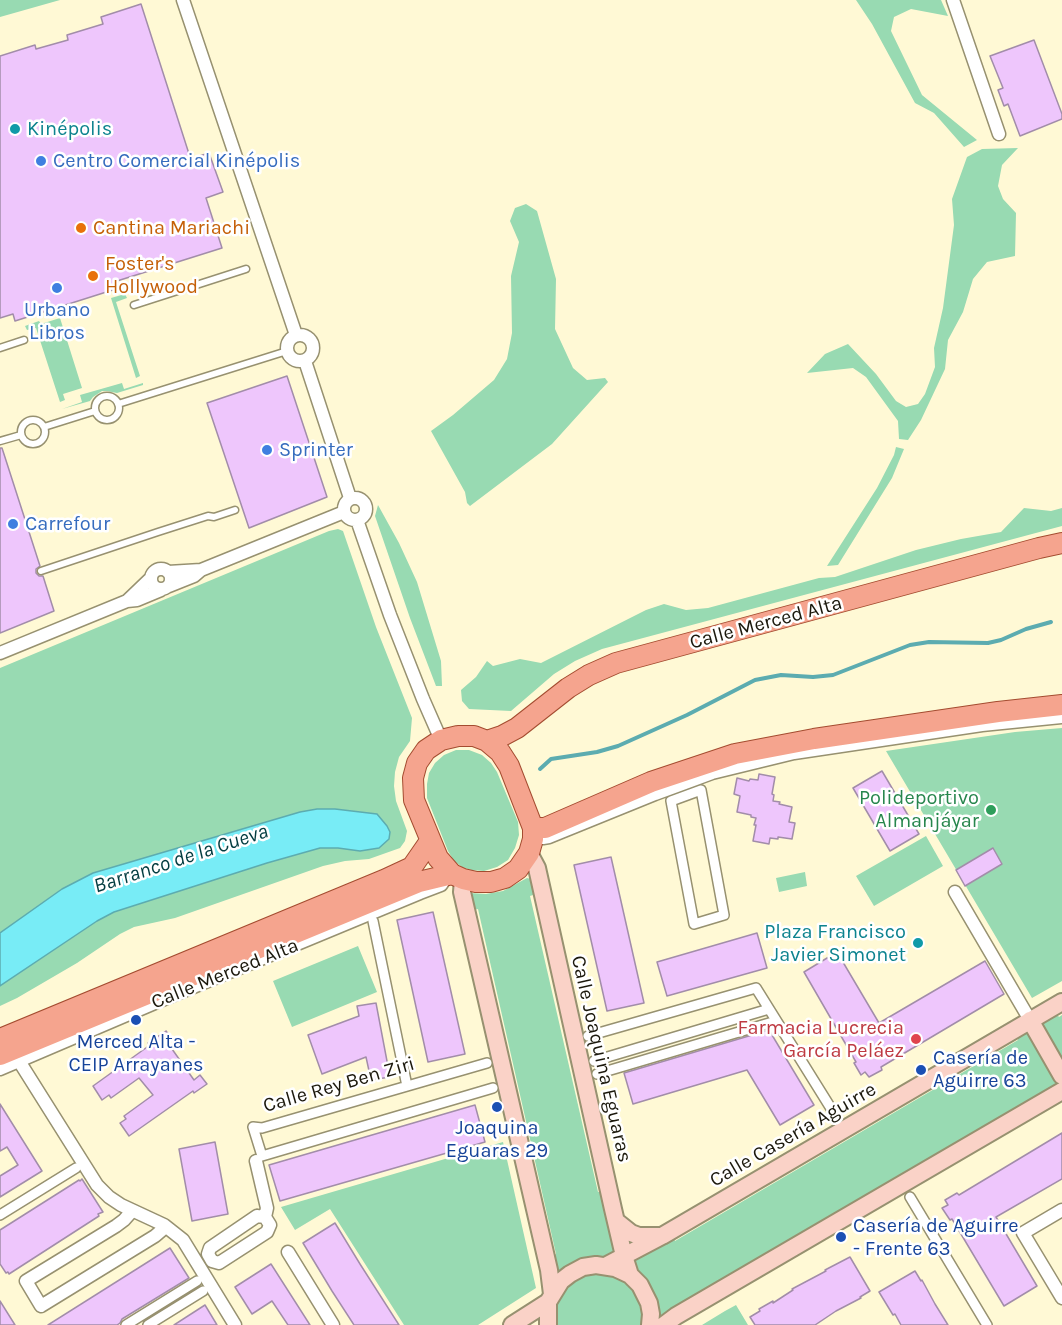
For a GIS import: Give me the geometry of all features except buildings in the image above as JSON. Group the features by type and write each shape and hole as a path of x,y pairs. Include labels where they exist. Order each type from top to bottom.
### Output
{"main road":[{"name":"Calle Merced Alta","path":"488,741 517,728 568,688 589,675 616,663 1062,543"},
{"path":"453,876 476,882 490,882 505,878 518,869 532,840 545,828 651,782 735,754 814,739 1062,705"},
{"path":"532,840 509,766 500,752 488,741 474,736 458,736 441,740 426,750 417,763 413,778 414,800 438,858 453,876 462,892 549,1270 548,1325"},
{"name":"Calle Joaquina Eguaras","path":"532,840 624,1256 630,1275 646,1295 651,1314 650,1325"},
{"name":"Calle Merced Alta","path":"0,1038 384,880 412,867 430,841"},
{"name":"Calle Merced Alta","path":"0,1055 382,896 419,882 453,876"},
{"name":"Calle Casería Aguirre","path":"607,1266 1062,1002"},
{"path":"1030,1020 1062,1076"},
{"path":"664,1325 1062,1091"},
{"path":"616,1221 631,1233 639,1236 662,1236"},
{"path":"512,1325 550,1298 561,1281 583,1267 607,1266 630,1275"}],"street":[{"path":"183,0 296,335"},
{"path":"953,0 999,134"},
{"path":"296,335 309,338 314,346 312,355 305,361 292,359 287,351 287,344 296,335"},
{"path":"305,361 351,498"},
{"path":"351,498 358,498 366,505 365,513 357,520 348,518 344,512 345,502 351,498"},
{"path":"0,653 126,601 137,600 194,576 201,570 344,512"},
{"path":"357,520 390,615 441,740"},
{"path":"165,588 152,585 153,572 159,569 168,572 201,570"},
{"path":"165,588 171,580 168,572"},
{"path":"126,601 151,578"},
{"path":"532,840 549,837 712,773 794,753 982,725 1062,717"},
{"path":"700,790 724,915 694,924 671,801 700,790"},
{"name":"Calle Merced Alta","path":"0,1069 441,885 453,876"},
{"path":"956,892 1030,1020"},
{"path":"373,921 407,1086"},
{"path":"588,1036 756,988 837,1118"},
{"path":"594,1061 769,1009"},
{"path":"597,1074 776,1021"},
{"path":"20,1061 97,1185 109,1197 132,1211 164,1225 183,1240 235,1325"},
{"name":"Calle Rey Ben Ziri","path":"488,1063 262,1128 254,1127 262,1156 493,1088"},
{"path":"256,1161 267,1208 265,1217 270,1225 267,1232 219,1263 209,1258 210,1248 257,1216 265,1217"},
{"path":"0,1215 75,1168"},
{"path":"910,1197 987,1325"},
{"path":"1062,1210 1023,1233 1062,1298"},
{"path":"132,1211 116,1226 26,1281 41,1306 155,1236 164,1225"},
{"path":"288,1252 333,1325"},
{"path":"198,1265 209,1258"},
{"path":"126,1325 197,1281"},
{"path":"148,1325 203,1291"}],"lane":[{"path":"134,305 246,269"},
{"path":"0,348 24,340"},
{"path":"118,404 287,351"},
{"path":"110,396 118,404 117,416 110,420 102,420 94,411 97,401 102,397 110,396"},
{"path":"44,428 94,411"},
{"path":"30,420 38,421 44,428 43,439 33,444 26,442 20,431 23,424 30,420"},
{"path":"0,441 21,435"},
{"path":"41,571 208,516 213,517 235,510"}],"green space":[{"path":"0,0 60,0 0,17"},
{"path":"856,0 941,0 948,16 911,9 894,17 891,31 922,95 977,140 964,147 934,113 915,103 872,24"},
{"path":"1018,148 1002,165 998,186 1003,199 1016,213 1015,256 987,262 973,279 963,312 948,340 945,369 921,420 908,440 899,439 898,421 866,377 853,368 807,373 825,354 848,344 876,374 896,401 906,407 918,404 925,394 935,367 934,348 943,308 954,225 952,199 967,157 982,149"},
{"path":"526,204 537,211 556,279 555,329 573,368 587,380 605,378 608,382 552,444 470,506 467,503 465,492 431,431 494,380 507,359 512,333 511,276 519,242 510,221 515,208"},
{"path":"125,294 127,298 116,302 140,376 136,378 111,298"},
{"path":"60,318 82,388 63,394 65,400 60,402 36,328 27,330 25,326"},
{"path":"122,383 124,389 143,383 143,385 117,393 102,391 90,401 62,409 82,402 80,395"},
{"path":"896,447 904,449 892,478 838,565 827,566 877,488"},
{"path":"378,505 417,582 441,661 442,686 436,686 410,618 375,516"},
{"path":"1024,508 1051,511 1062,508 1062,526 602,649 575,661 554,674 511,711 469,709 462,701 461,690 476,677 487,661 493,666 520,659 541,663 646,610 664,604 686,610 708,608 819,578 835,577 916,550 1001,532"},
{"path":"338,529 343,531 376,627 412,718 410,741 399,757 394,786 396,801 407,831 405,841 400,848 369,859 323,866 175,918 134,927 77,963 0,1006 0,986 114,912 320,848 360,851 377,814 317,809 62,889 0,933 0,668"},
{"name":"Polideportivo Almanjáyar","path":"1062,728 1062,981 1032,998 886,751 1015,732"},
{"path":"456,750 469,750 482,755 491,763 518,822 519,835 508,860 484,871 462,867 454,861 427,798 429,773 435,763 444,755"},
{"path":"926,836 943,866 874,906 856,876"},
{"path":"805,872 807,886 779,892 776,878"},
{"path":"527,878 534,883 536,894 530,896 598,1192 604,1191 618,1253 556,1278 551,1257 556,1254 478,909 473,910 469,893 486,894 503,891"},
{"path":"358,946 377,992 292,1027 273,981"},
{"path":"1056,1013 1059,1017 1062,1015 1062,1065 1042,1027 1043,1021"},
{"path":"1025,1032 1033,1035 1059,1078 1059,1086 1046,1091 705,1290 655,1325 631,1261 673,1236 675,1241 1018,1040 1016,1036"},
{"path":"503,1142 536,1288 478,1325 404,1325 330,1209 295,1230 281,1207"},
{"path":"601,1272 616,1276 629,1285 638,1298 643,1312 642,1325 554,1325 554,1307 560,1292 571,1281 585,1274"},
{"path":"736,1305 748,1325 702,1325 725,1311"}],"water":[{"path":"317,809 377,814 390,832 389,839 379,848 360,851 320,848 114,912 0,986 0,933 62,889 93,873"}],"waterway":[{"name":"Barranco de la Cueva","path":"540,769 551,759 597,752 618,746 687,715 755,680 781,675 813,677 833,675 910,645 929,642 988,643 1051,622"}],"place":[{"name":"Kinépolis","path":"15,129"},
{"name":"Centro Comercial Kinépolis","path":"41,161"},
{"name":"Cantina Mariachi","path":"81,228"},
{"name":"Foster's Hollywood","path":"93,276"},
{"name":"Urbano Libros","path":"57,288"},
{"name":"Sprinter","path":"267,450"},
{"name":"Carrefour","path":"13,524"},
{"name":"Polideportivo Almanjáyar","path":"991,810"},
{"name":"Plaza Francisco Javier Simonet","path":"918,943"},
{"name":"Merced Alta - CEIP Arrayanes","path":"136,1020"},
{"name":"Farmacia Lucrecia García Peláez","path":"916,1039"},
{"name":"Casería de Aguirre 63","path":"921,1070"},
{"name":"Joaquina Eguaras 29","path":"497,1107"},
{"name":"Casería de Aguirre - Frente 63","path":"841,1237"}]}
